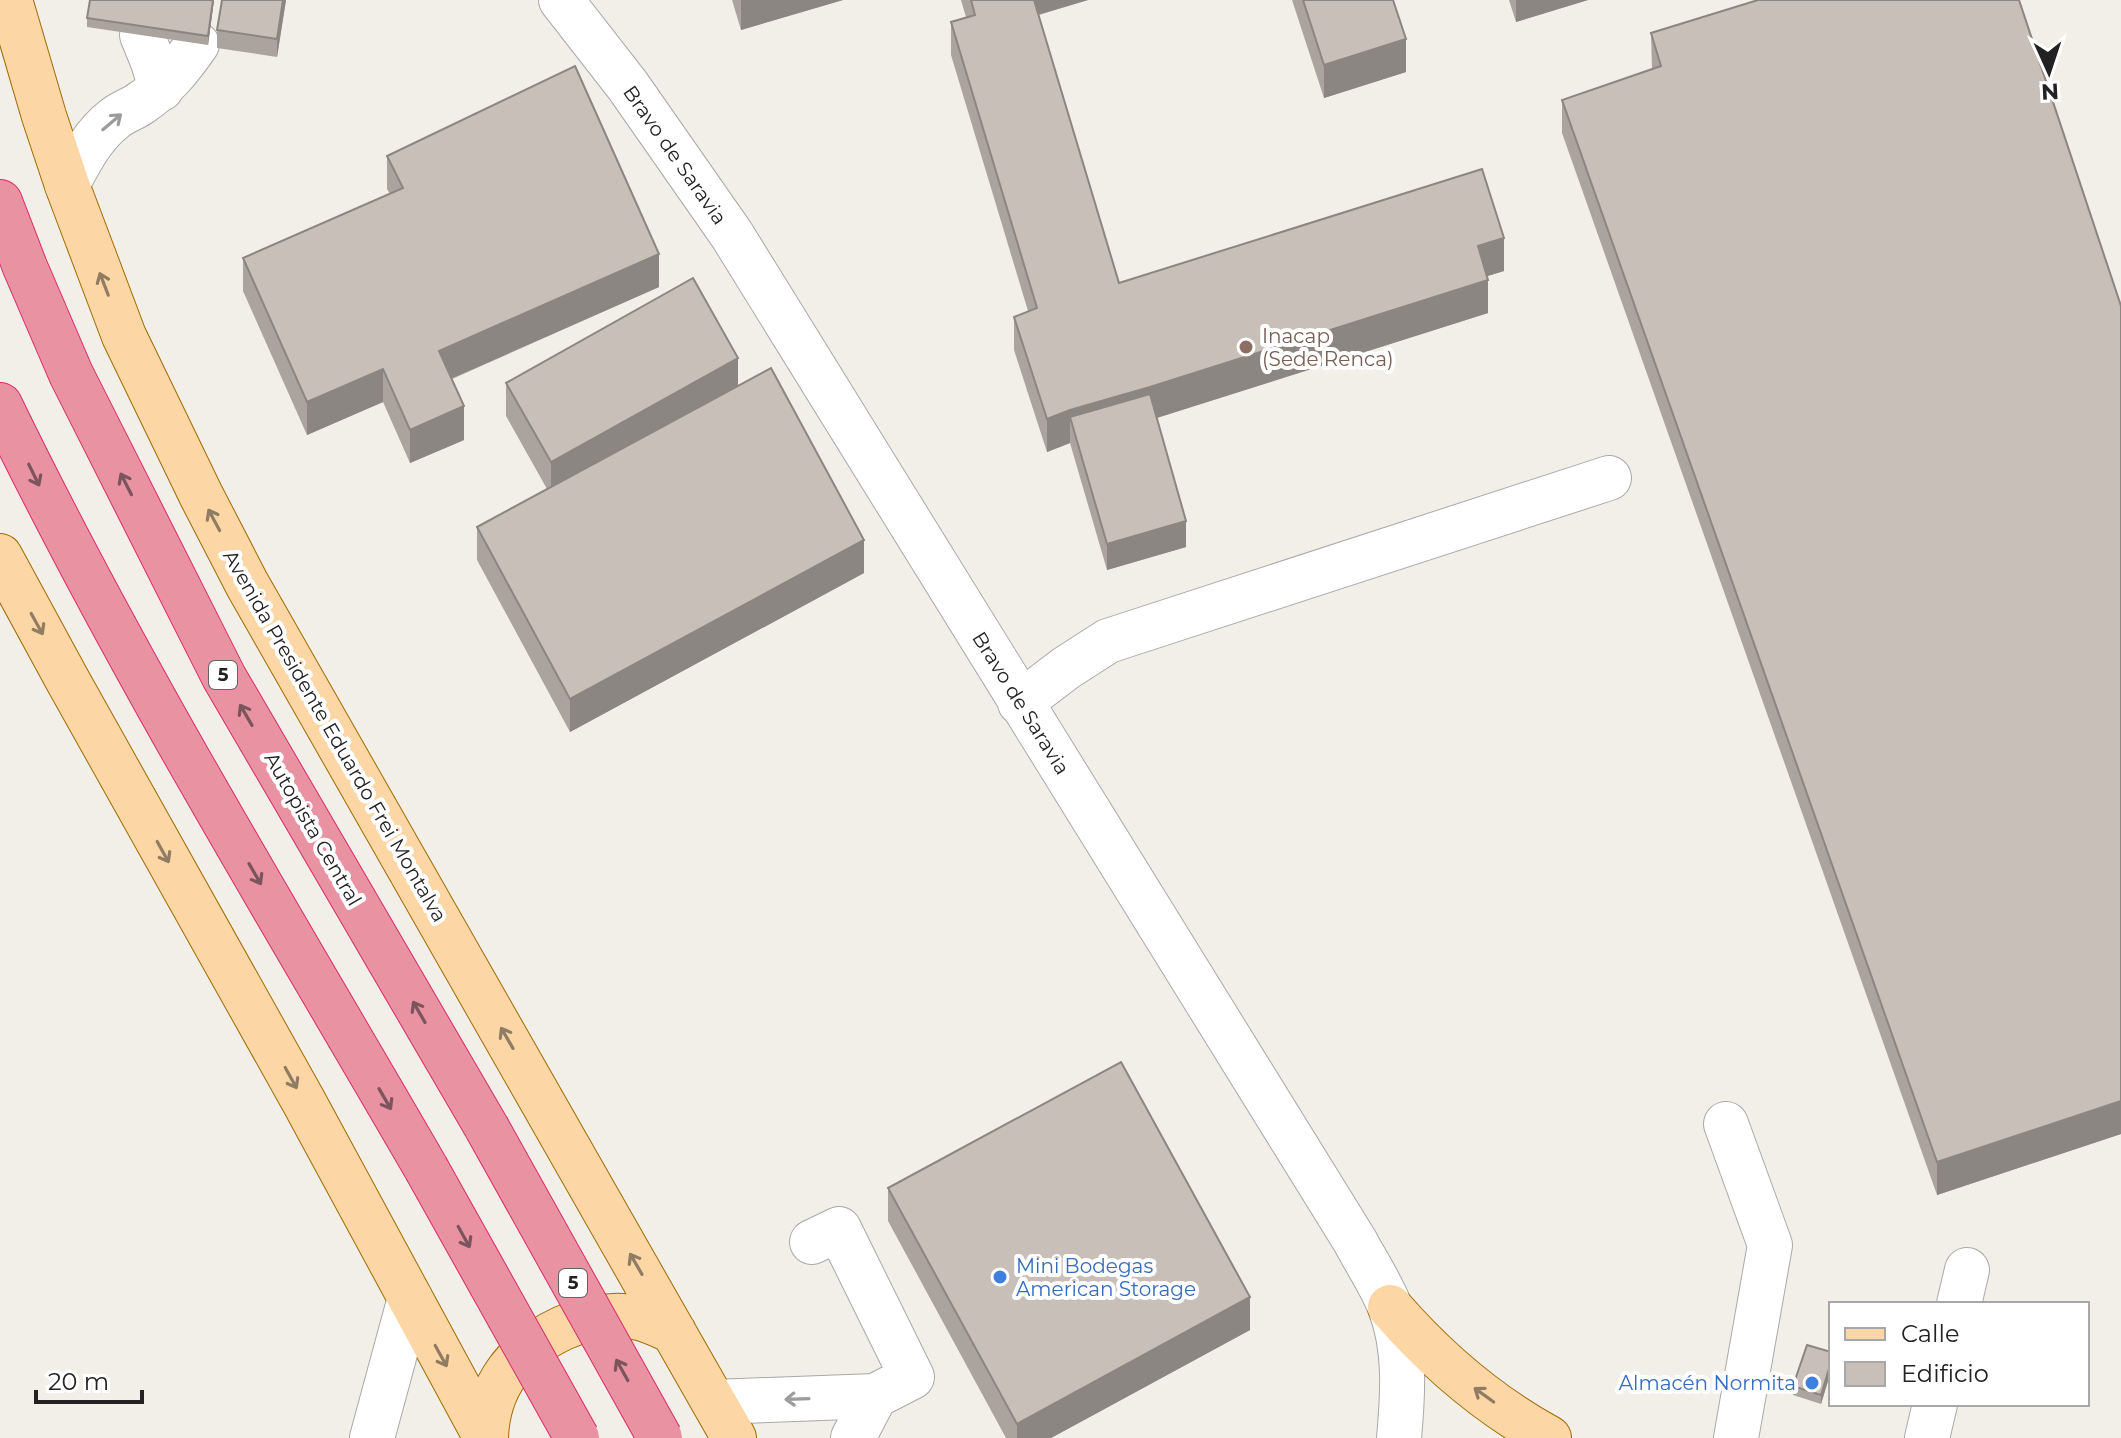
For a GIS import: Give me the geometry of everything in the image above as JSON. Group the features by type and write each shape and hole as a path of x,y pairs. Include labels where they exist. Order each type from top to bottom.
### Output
{"highway":[{"name":"Autopista Central","path":"0,202 71,374 224,677 487,1128 660,1438"},
{"path":"0,405 43,494 161,712 426,1168 577,1438"}],"main road":[{"name":"Avenida Presidente Eduardo Frei Montalva","path":"10,0 67,185 124,336 201,495 247,584 724,1420"},
{"path":"0,556 296,1088 486,1438"},
{"path":"1390,1307 1420,1343 1453,1372 1482,1395 1549,1438"},
{"path":"486,1438 487,1422 503,1377 515,1361 541,1340 594,1316 637,1317 674,1332"}],"street":[{"name":"Bravo de Saravia","path":"561,0 628,86 732,235 1355,1241 1390,1307 1399,1339 1403,1383 1399,1438"},
{"path":"142,35 161,89"},
{"path":"67,185 91,143 103,129 116,117 161,89 181,68 197,44"},
{"path":"1020,703 1108,641 1609,478"},
{"path":"1726,1124 1770,1245 1736,1438"},
{"path":"724,1420 875,1396 912,1377 855,1297 839,1229 812,1242"},
{"path":"372,1438 410,1298"},
{"path":"853,1438 875,1396"},
{"path":"1927,1438 1935,1406"}],"building":[{"path":"90,0 213,0 208,36 87,18"},
{"path":"222,0 283,0 277,39 217,30"},
{"path":"971,0 1034,0 1119,283 1482,169 1504,238 1478,246 1488,280 1047,419 1014,317 1037,308 951,22 975,15"},
{"path":"1303,0 1393,0 1406,39 1324,65"},
{"path":"1758,0 2019,0 2121,306 2121,1101 1937,1162 1562,100 1661,66 1651,33"},
{"path":"575,66 659,254 439,351 464,406 410,430 383,369 307,402 243,258 403,188 387,156"},
{"path":"693,278 738,358 551,462 506,383"},
{"path":"771,368 864,540 570,699 477,527"},
{"path":"1150,394 1186,521 1107,544 1070,417"},
{"path":"1121,1062 1250,1297 1017,1424 888,1188"},
{"name":"Almacén Normita","path":"1807,1345 1829,1351 1829,1369 1821,1395 1793,1386"}],"place":[{"name":"Inacap (Sede Renca)","path":"1246,347"},
{"name":"Mini Bodegas American Storage","path":"1000,1277"},
{"name":"Almacén Normita","path":"1812,1383"}]}
